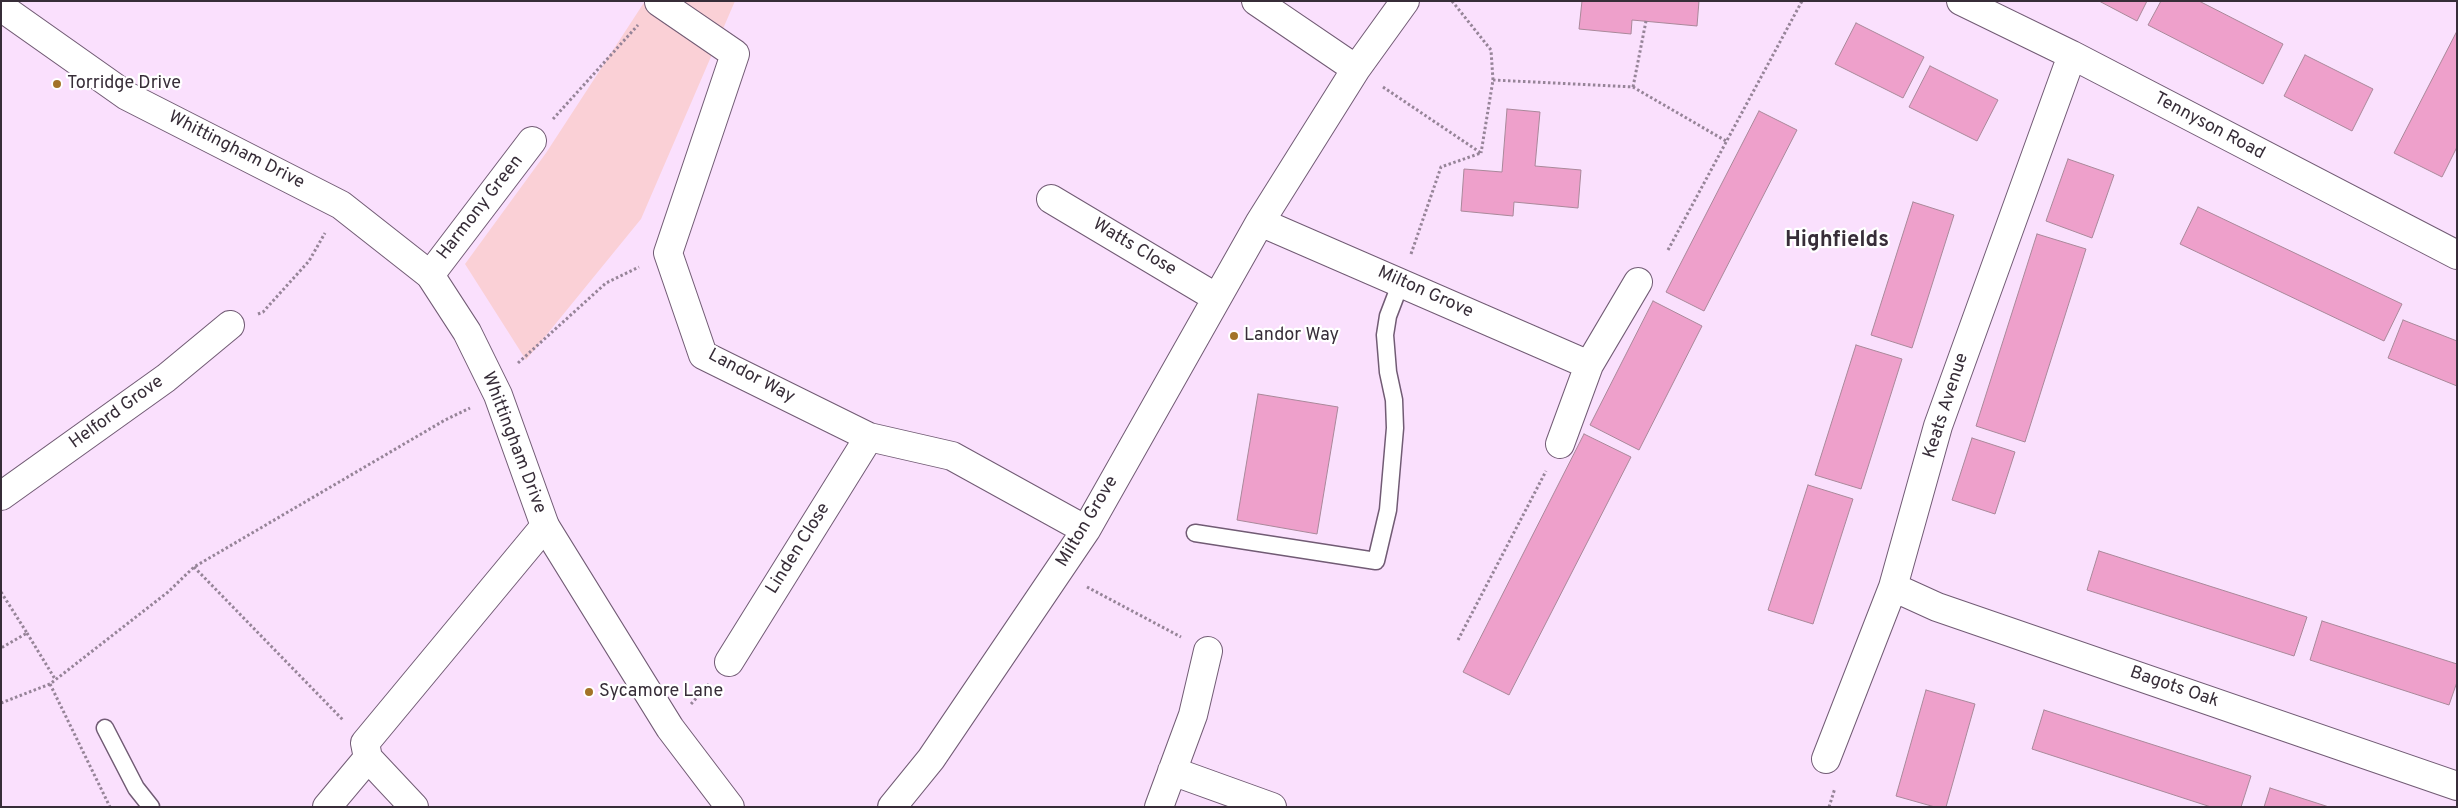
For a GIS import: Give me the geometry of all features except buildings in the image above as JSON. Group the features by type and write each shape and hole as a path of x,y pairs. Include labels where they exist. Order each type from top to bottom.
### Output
{"street":[{"path":"1256,1 1356,69"},
{"name":"Milton Grove","path":"892,807 932,759 1086,530 1260,222 1356,69 1405,1"},
{"name":"Tennyson Road","path":"1960,1 2072,55 2457,255"},
{"path":"660,2 735,54 668,254"},
{"name":"Whittingham Drive","path":"1,7 127,96 341,205 430,274 467,332 496,390 545,526 670,728 730,807"},
{"name":"Keats Avenue","path":"1826,759 1893,587 1938,426 2072,55"},
{"name":"Harmony Green","path":"430,274 532,141"},
{"name":"Watts Close","path":"1051,199 1216,298"},
{"name":"Milton Grove","path":"1260,222 1402,282 1590,366"},
{"name":"Landor Way","path":"668,254 702,355 869,437 952,456 1086,530"},
{"path":"1560,444 1590,366 1638,282"},
{"name":"Helford Grove","path":"1,496 166,378 230,325"},
{"name":"Linden Close","path":"729,662 869,437"},
{"path":"328,807 367,751 545,526"},
{"name":"Bagots Oak","path":"1893,587 1937,607 2457,786"},
{"path":"1159,807 1192,715 1208,651"},
{"path":"367,751 414,807"},
{"path":"1172,771 1272,807"}],"lane":[{"path":"1195,534 1376,561 1388,510 1395,428 1394,400 1388,372 1385,335 1388,316 1402,282"},
{"path":"105,728 136,788 152,807"}],"path":[{"path":"1452,1 1491,50 1493,80 1481,152"},
{"path":"1668,250 1802,1"},
{"path":"532,141 660,2"},
{"path":"1633,87 1646,21"},
{"path":"1356,69 1481,152"},
{"path":"1493,80 1633,87 1726,141"},
{"path":"1402,282 1441,167 1481,152"},
{"path":"230,325 264,312 309,261 341,205"},
{"path":"1,703 50,684 168,592 194,567 496,390 606,283 668,254"},
{"path":"1458,640 1560,444"},
{"path":"194,567 367,751"},
{"path":"1058,572 1208,651"},
{"path":"1,592 55,679"},
{"path":"1,648 27,633"},
{"path":"670,728 729,662"},
{"path":"50,684 110,807"}],"shaded area":[{"path":"645,1 735,1 641,219 526,360 465,264 546,153"}],"place":[{"name":"Torridge Drive","path":"57,84"},
{"name":"Landor Way","path":"1234,336"},
{"name":"Sycamore Lane","path":"589,692"}],"district":[{"name":"Highfields","path":"1837,242"}]}
